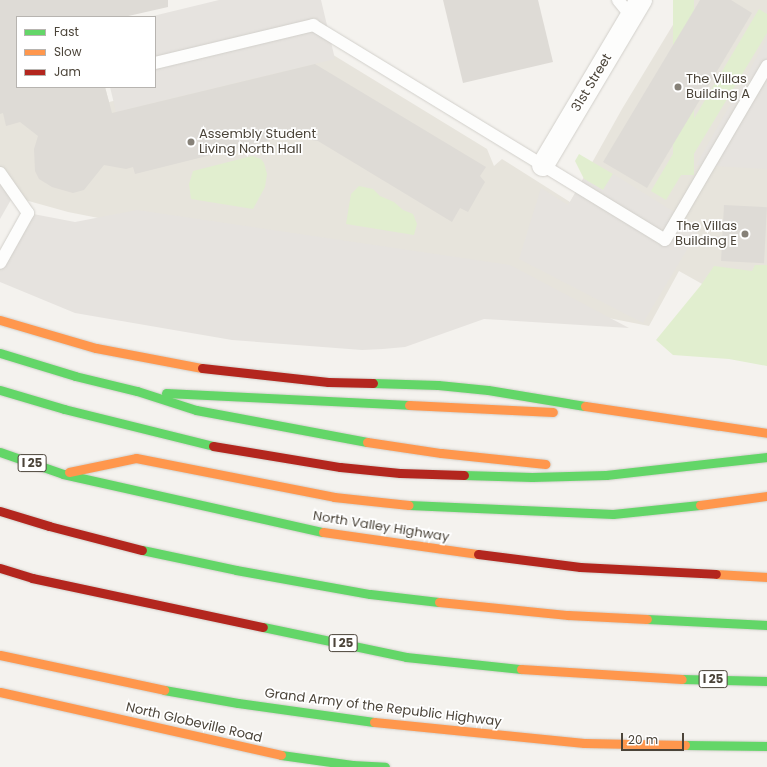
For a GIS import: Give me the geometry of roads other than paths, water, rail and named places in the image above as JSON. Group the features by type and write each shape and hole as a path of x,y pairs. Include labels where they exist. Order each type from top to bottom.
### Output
{"main road":[{"path":"0,320 96,348 216,371 321,381 430,385 488,390 642,416 767,433"},
{"path":"0,353 76,376 137,391 196,410 376,444 441,453 558,465"},
{"path":"0,390 72,411 210,445 276,458 340,467 400,473 532,478 606,476 767,457"},
{"path":"137,391 642,416"},
{"name":"North Valley Highway","path":"0,452 63,474 327,533 418,547 580,567 767,577"},
{"path":"63,474 136,458 334,497 411,506 613,514 707,505 767,496"},
{"path":"573,466 640,469 674,468"},
{"path":"0,511 49,526 134,548 236,570 370,594 424,601 568,615 767,625"},
{"name":"I 25","path":"0,568 32,578 406,656 496,667 569,673 658,678 767,681"},
{"path":"13,581 32,578"},
{"name":"Grand Army of the Republic Highway","path":"0,654 132,684 238,703 366,721 584,743 767,746"},
{"name":"North Globeville Road","path":"0,692 267,753 352,765 385,767"}],"street":[{"name":"31st Street","path":"542,165 630,5"}],"lane":[{"path":"156,63 313,25 665,240 767,66"},
{"path":"0,173 28,213 0,263"}],"place":[{"name":"The Villas Building A","path":"678,87"},
{"name":"Assembly Student Living North Hall","path":"191,142"},
{"name":"The Villas Building E","path":"745,234"}]}
